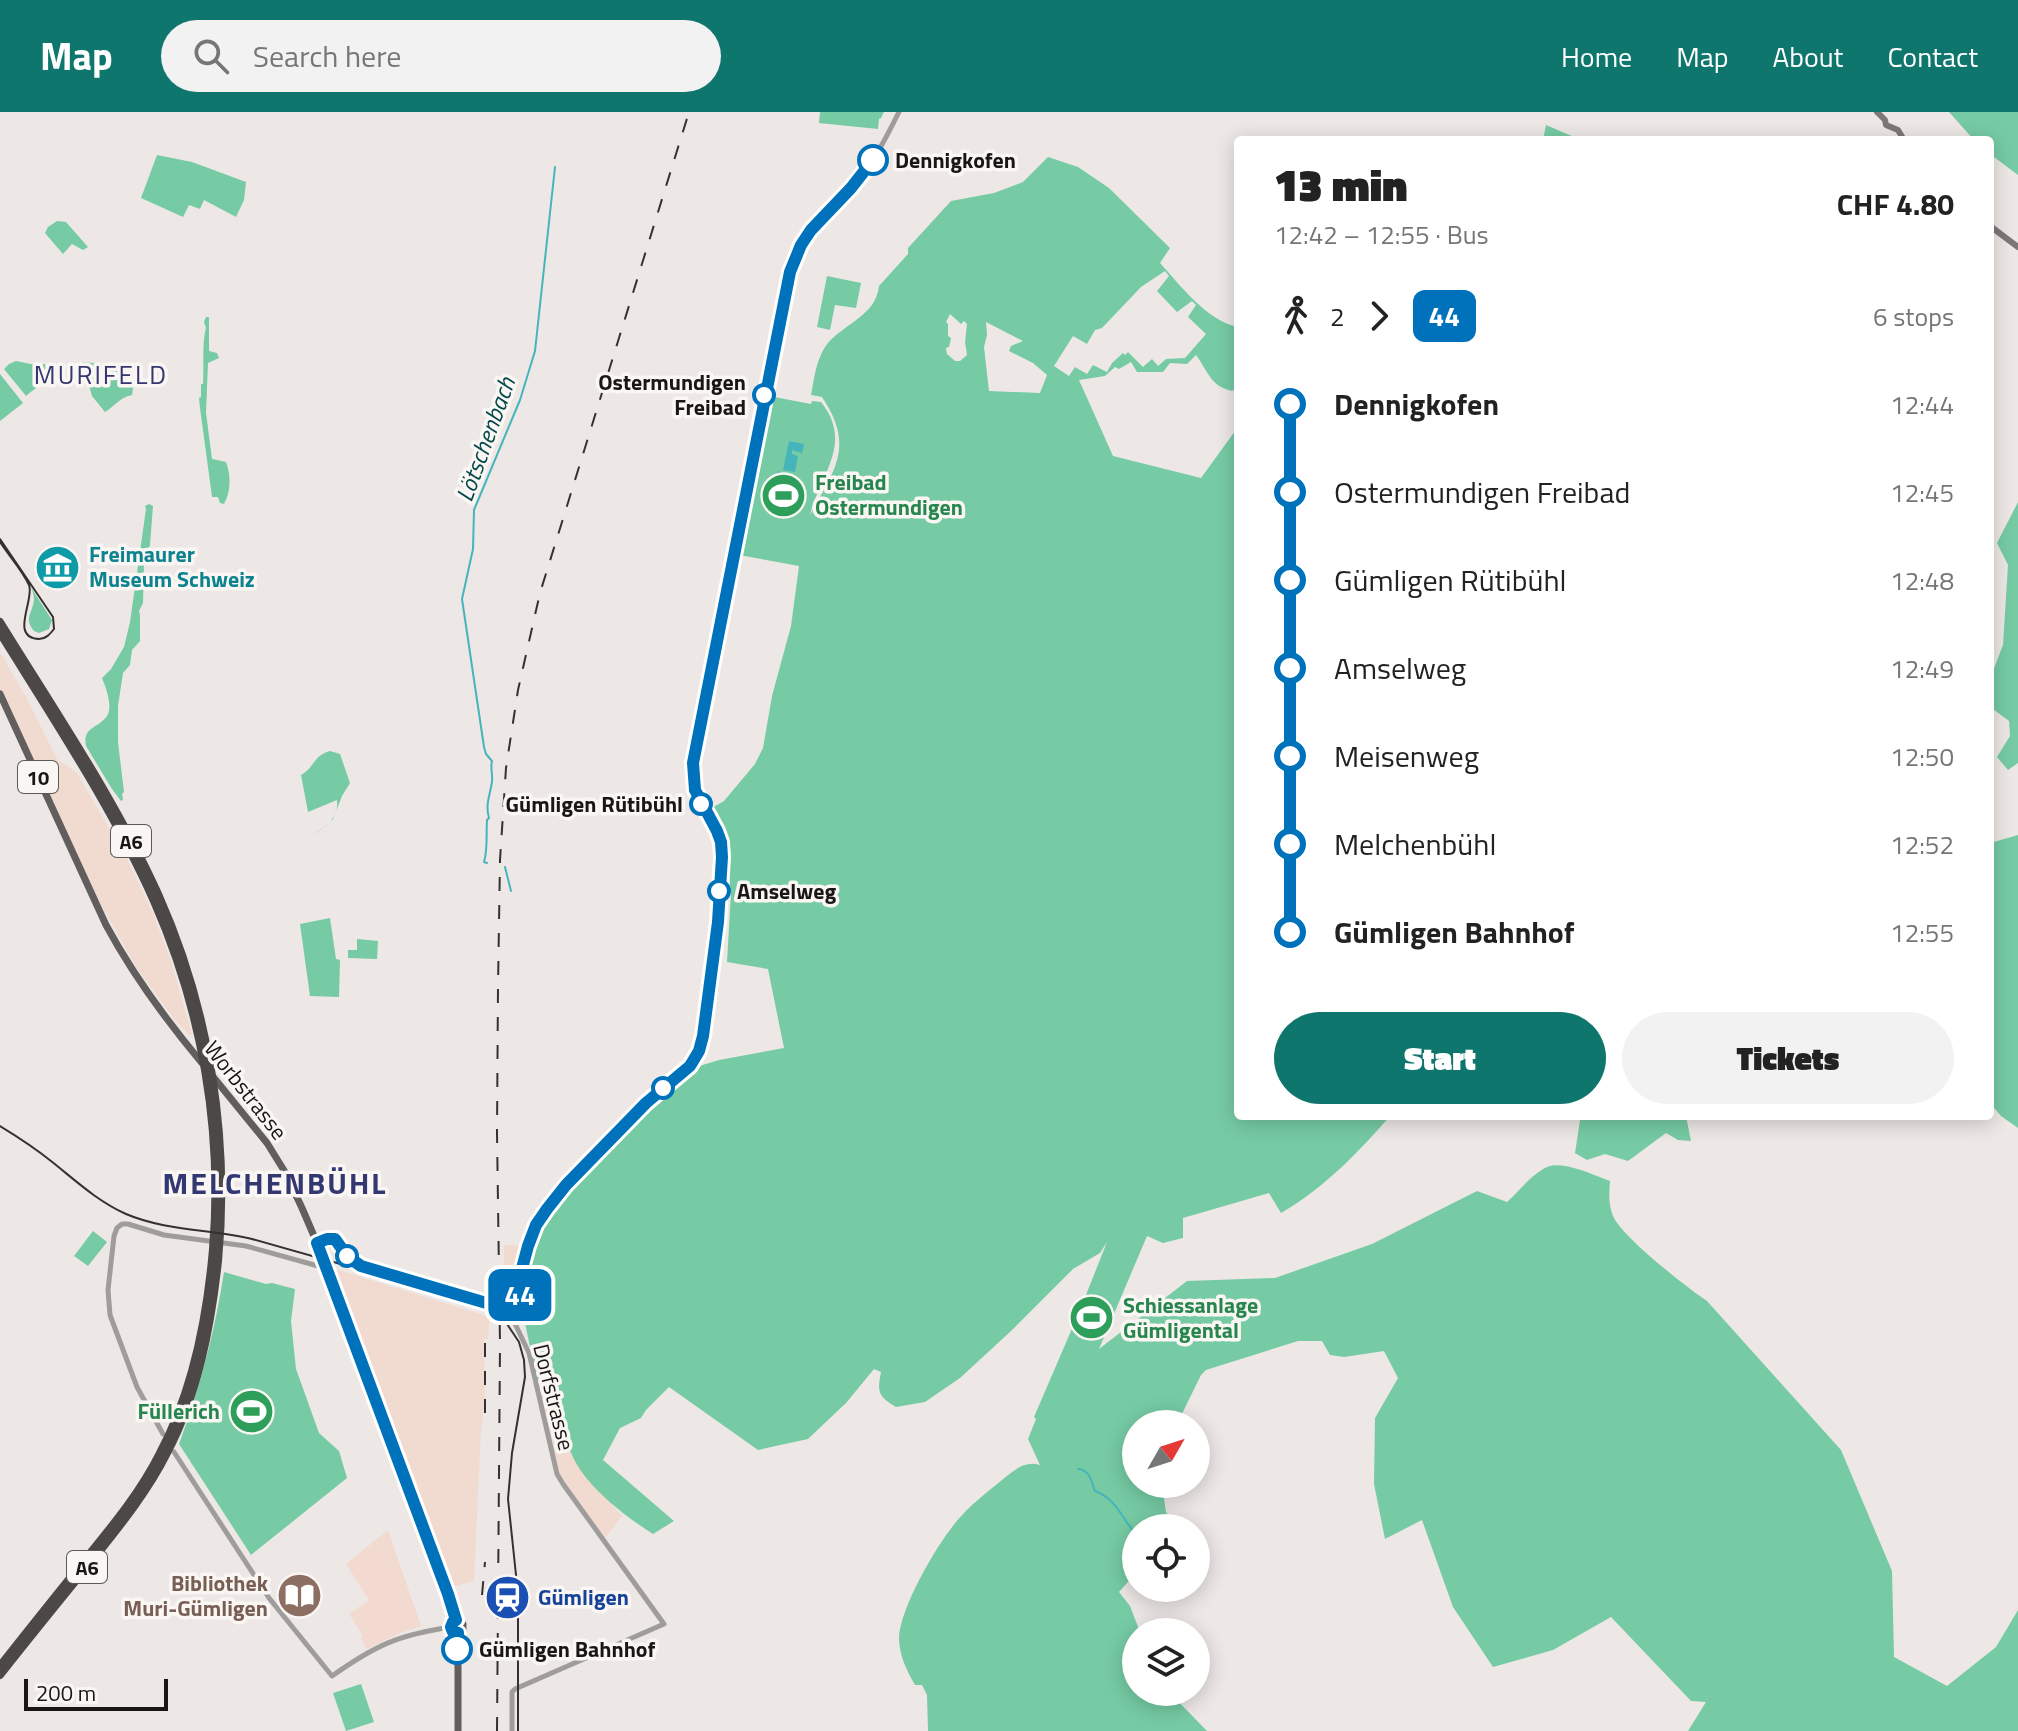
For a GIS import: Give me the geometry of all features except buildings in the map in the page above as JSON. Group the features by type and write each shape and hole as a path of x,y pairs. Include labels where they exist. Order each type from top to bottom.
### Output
{"highway":[{"name":"A6","path":"0,622 104,793 168,918 200,1017 214,1087 220,1144 212,1302 199,1366 183,1418 148,1487 0,1675"},
{"name":"A6","path":"0,633 99,796 147,885 168,933 181,970 202,1054 218,1188"},
{"name":"A6","path":"0,1666 120,1515 162,1451 178,1415 193,1364 216,1247"}],"main road":[{"path":"1877,112 1886,125 1898,130 1902,136"},
{"path":"1994,229 2018,247"},
{"name":"Worbstrasse","path":"0,694 94,902 119,949 170,1023 267,1143 289,1180 317,1243 412,1493 453,1623"},
{"path":"453,1623 453,1632 458,1633 458,1731"}],"street":[{"path":"317,1243 335,1239 347,1256 361,1266 515,1310 520,1305 525,1256 536,1225 547,1209 566,1185 646,1103 690,1066 701,1046 718,922 722,852 717,831 695,790 693,763 787,281 806,237 869,165 899,112"},
{"path":"163,1434 137,1387 110,1315 108,1290 117,1228 122,1224 131,1224 177,1237 246,1246 326,1267"},
{"name":"Dorfstrasse","path":"505,1308 529,1353 557,1474 664,1624 515,1689 512,1692 512,1731"},
{"path":"174,1452 269,1598 332,1676 370,1650 393,1639 453,1623"}],"shaded area":[{"path":"0,652 57,759 77,773 127,859 171,961 192,1034 190,1036 136,967 93,890 0,688"},
{"path":"504,1245 523,1246 516,1301 512,1305 503,1302"},
{"path":"332,1268 490,1317 488,1339 484,1339 485,1400 474,1581 452,1587"},
{"path":"550,1375 573,1458 622,1516 603,1541 557,1474 537,1380"},
{"path":"388,1530 421,1626 367,1649 349,1614 369,1600 346,1564"}],"green space":[{"path":"820,112 884,112 878,129 819,123"},
{"path":"1949,112 2018,112 2018,175 1994,157 1994,136 1970,136"},
{"path":"1546,125 1572,136 1544,136"},
{"path":"157,155 192,162 246,182 244,200 236,217 204,200 200,209 189,205 183,217 141,198"},
{"path":"1048,157 1078,167 1109,188 1170,248 1160,263 1195,301 1216,318 1234,326 1233,391 1215,383 1196,355 1187,364 1170,363 1163,372 1137,372 1131,362 1119,369 1115,367 1105,376 1079,380 1113,456 1201,478 1234,433 1234,1120 1386,1120 1340,1169 1281,1213 1269,1193 1183,1218 1183,1238 1163,1243 1147,1236 1099,1349 1187,1281 1275,1278 1372,1244 1477,1191 1507,1202 1536,1174 1553,1165 1578,1169 1610,1181 1611,1209 1620,1227 1656,1262 1707,1301 1841,1450 1892,1571 1894,1657 1947,1686 1996,1647 2018,1610 2018,1731 1688,1731 1706,1702 1691,1701 1611,1617 1553,1650 1493,1667 1453,1607 1422,1520 1385,1539 1374,1484 1375,1418 1398,1378 1384,1351 1344,1357 1330,1355 1322,1341 1298,1341 1206,1370 1184,1410 1122,1410 1122,1498 1164,1498 1168,1514 1122,1514 1122,1589 1119,1592 1122,1602 1127,1602 1135,1618 1122,1618 1122,1706 1183,1706 1207,1731 928,1731 927,1695 922,1685 915,1685 900,1651 901,1625 912,1594 929,1561 961,1516 1015,1470 1029,1464 1040,1465 1028,1439 1036,1419 1034,1417 1107,1242 1100,1253 1073,1269 960,1378 925,1402 896,1407 880,1393 881,1372 874,1369 846,1403 808,1439 758,1450 669,1387 641,1418 620,1428 603,1460 674,1521 653,1534 607,1500 578,1467 565,1436 550,1376 537,1380 525,1323 527,1256 551,1203 639,1110 686,1070 719,1060 784,1048 768,969 727,962 731,893 724,836 710,809 724,801 755,764 763,748 772,696 791,626 799,566 739,555 769,396 811,404 812,401 821,402 835,431 832,459 810,515 833,470 839,444 832,414 822,397 811,395 817,364 832,339 872,305 879,286 908,254 908,248 951,201 994,193 1023,182","holes":["1165,271 1169,276 1157,291 1177,312 1192,301 1196,305 1188,317 1206,334 1185,358 1166,359 1158,366 1152,359 1143,367 1128,352 1112,363 1107,372 1093,365 1087,374 1075,367 1069,376 1054,366 1073,336 1087,344 1095,330 1102,328 1141,287","950,314 961,324 964,321 967,324 967,355 955,361 947,354 946,348 951,338 946,322","986,322 1023,341 1011,346 1009,351 1033,363 1047,375 1040,393 989,391 984,347"]},
{"path":"57,221 66,222 88,247 83,250 72,244 63,254 45,233"},
{"path":"827,276 861,283 856,308 835,305 830,330 817,327"},
{"path":"206,317 209,317 209,351 217,353 219,358 208,363 206,413 212,459 226,462 229,472 229,489 224,504 218,497 212,497 199,398 203,384"},
{"path":"16,361 45,364 44,379 26,396 4,369"},
{"path":"82,362 124,366 123,373 127,380 134,382 132,395 105,412 92,396"},
{"path":"0,374 23,403 0,421"},
{"path":"2018,502 2018,763 2008,770 1997,757 2010,736 2009,721 1994,710 1994,669 2003,645 2008,565 1997,543"},
{"path":"145,506 153,506 150,545 144,564 143,603 139,611 140,641 132,650 130,665 123,673 118,706 118,742 124,792 121,801 85,740 89,731 109,712 102,678 124,647"},
{"path":"30,586 52,620 49,629 39,633 29,622 34,599"},
{"path":"325,753 340,754 350,783 336,811 337,800 308,812 301,775"},
{"path":"2018,835 2018,1128 1994,1108 1994,842"},
{"path":"330,918 336,959 340,960 339,997 310,996 300,924"},
{"path":"357,939 378,941 377,959 348,958 348,950 357,950"},
{"path":"1580,1120 1687,1120 1691,1141 1678,1140 1666,1133 1628,1161 1605,1154 1587,1160 1575,1153"},
{"path":"93,1231 107,1242 88,1266 74,1256"},
{"name":"Füllerich","path":"224,1272 295,1289 291,1321 296,1369 319,1433 339,1451 347,1478 251,1555 179,1444 206,1359"},
{"path":"361,1684 374,1722 346,1731 333,1693"}],"water":[{"path":"789,441 804,444 802,453 792,450 792,454 798,456 795,472 783,470"},
{"path":"778,470 790,475 784,510 765,506 767,497 773,498"}],"waterway":[{"name":"Lötschenbach","path":"487,863 484,862 492,761 484,747 462,599 473,549 474,510 520,400 535,351 555,167"},
{"name":"Lötschenbach","path":"505,867 511,891"},
{"path":"1078,1469 1088,1474 1095,1491 1114,1504 1122,1515"}],"tram line":[{"path":"0,539 53,617 54,629 44,638 30,637 26,632 24,625 29,585 0,542"},
{"path":"0,1126 96,1197 141,1220 252,1239 464,1299 485,1307 507,1324 519,1342 525,1377 508,1499 518,1594 518,1731"}],"railway":[{"path":"497,1731 500,1344 498,987 500,860 506,768 518,690 540,593 689,112"},
{"path":"485,1343 485,1419"},
{"path":"482,1595 485,1562"}],"bus line":[{"name":"44","path":"457,1649 458,1633 453,1632 451,1627 456,1620 448,1594 317,1243 335,1239 347,1256 361,1266 510,1310 516,1309 520,1305 521,1272 528,1246 536,1225 547,1209 566,1185 639,1110 690,1066 696,1057 703,1036 718,922 722,852 717,831 695,790 693,763 787,281 801,245 811,230 873,160"}],"place":[{"name":"Dennigkofen","path":"873,160"},
{"name":"Ostermundigen Freibad","path":"764,395"},
{"name":"Freibad Ostermundigen","path":"784,495"},
{"name":"Freimaurer Museum Schweiz","path":"58,567"},
{"name":"Gümligen Rütibühl","path":"701,804"},
{"name":"Amselweg","path":"719,891"},
{"name":"Schiessanlage Gümligental","path":"1092,1318"},
{"name":"Füllerich","path":"251,1411"},
{"name":"Bibliothek Muri-Gümligen","path":"299,1596"},
{"name":"Gümligen","path":"507,1597"},
{"name":"Gümligen Bahnhof","path":"457,1649"}],"district":[{"name":"MURIFELD","path":"101,374"},
{"name":"MELCHENBÜHL","path":"275,1183"}]}
